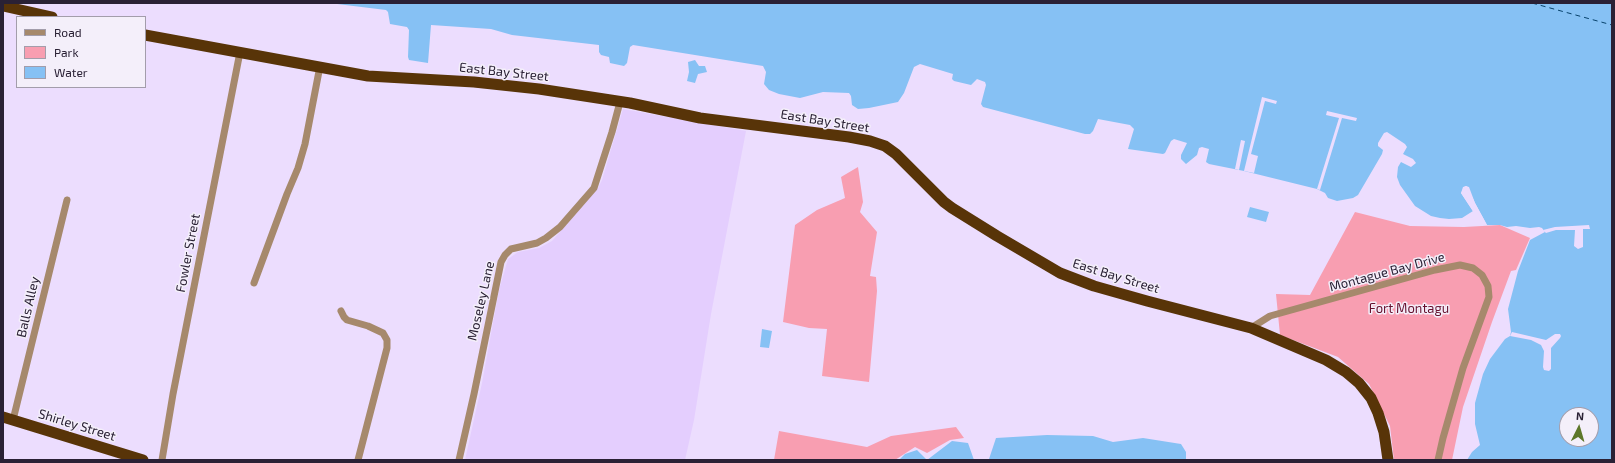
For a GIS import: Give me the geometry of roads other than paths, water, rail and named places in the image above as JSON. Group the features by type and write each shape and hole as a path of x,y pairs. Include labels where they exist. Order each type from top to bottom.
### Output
{"highway":[{"path":"3,6 48,16"},
{"name":"East Bay Street","path":"146,35 368,76 514,85 620,102 700,118 849,137 870,141 885,146 896,154 944,202 952,208 1060,273 1094,286 1252,328 1326,360 1346,372 1359,383 1371,398 1384,432 1388,460"},
{"name":"Shirley Street","path":"8,419 143,460"}],"street":[{"name":"Fowler Street","path":"162,460 173,394 240,52"},
{"path":"254,283 298,168 305,144 320,66"},
{"name":"Moseley Lane","path":"459,460 501,262 504,255 510,250 537,243 546,238 560,227 594,188 620,102"},
{"name":"Balls Alley","path":"8,419 67,200"},
{"name":"Montague Bay Drive","path":"1252,328 1270,316 1435,270 1460,265 1473,268 1482,275 1488,286 1489,297 1463,368 1442,438 1438,460"},
{"path":"341,311 347,320 368,326 384,334 387,340 387,348 358,460"}],"water":[{"path":"329,3 1612,3 1612,460 1467,460 1472,452 1480,445 1475,424 1475,403 1483,374 1490,359 1505,339 1510,336 1511,332 1508,309 1518,271 1530,240 1545,232 1539,227 1530,228 1487,225 1475,203 1469,187 1465,186 1461,193 1473,211 1462,218 1449,219 1431,216 1415,206 1400,185 1397,177 1398,167 1401,162 1411,167 1416,163 1413,159 1403,154 1407,147 1405,144 1387,132 1384,133 1378,143 1378,146 1383,150 1382,154 1358,195 1353,198 1337,201 1328,198 1325,193 1317,189 1209,164 1206,162 1209,149 1202,147 1199,148 1197,155 1186,164 1181,159 1181,155 1187,143 1174,139 1171,141 1163,154 1128,149 1134,129 1130,125 1098,119 1093,131 1090,134 1085,134 983,107 981,104 986,85 985,82 977,79 971,85 954,81 952,79 953,74 920,64 914,67 904,93 898,102 858,109 852,105 851,96 849,93 823,92 800,98 779,94 769,90 764,84 766,72 763,66 633,45 630,47 627,63 624,66 610,63 609,57 601,55 599,52 599,45 512,35 491,29 431,25 428,63 409,60 409,30 407,27 390,24 388,12 386,10"},
{"path":"695,60 699,66 705,66 707,72 698,74 695,83 687,81 689,72 688,62"},
{"path":"1250,207 1269,212 1266,222 1247,217"},
{"path":"762,329 772,331 769,348 760,347"},
{"path":"1047,435 1093,436 1113,442 1143,438 1181,444 1186,452 1186,460 985,460 989,459 996,438"},
{"path":"952,441 968,443 974,460 927,460"},
{"path":"917,450 927,460 899,460 905,454"}],"park label":[{"name":"Fort Montagu","path":"1409,309"}]}
